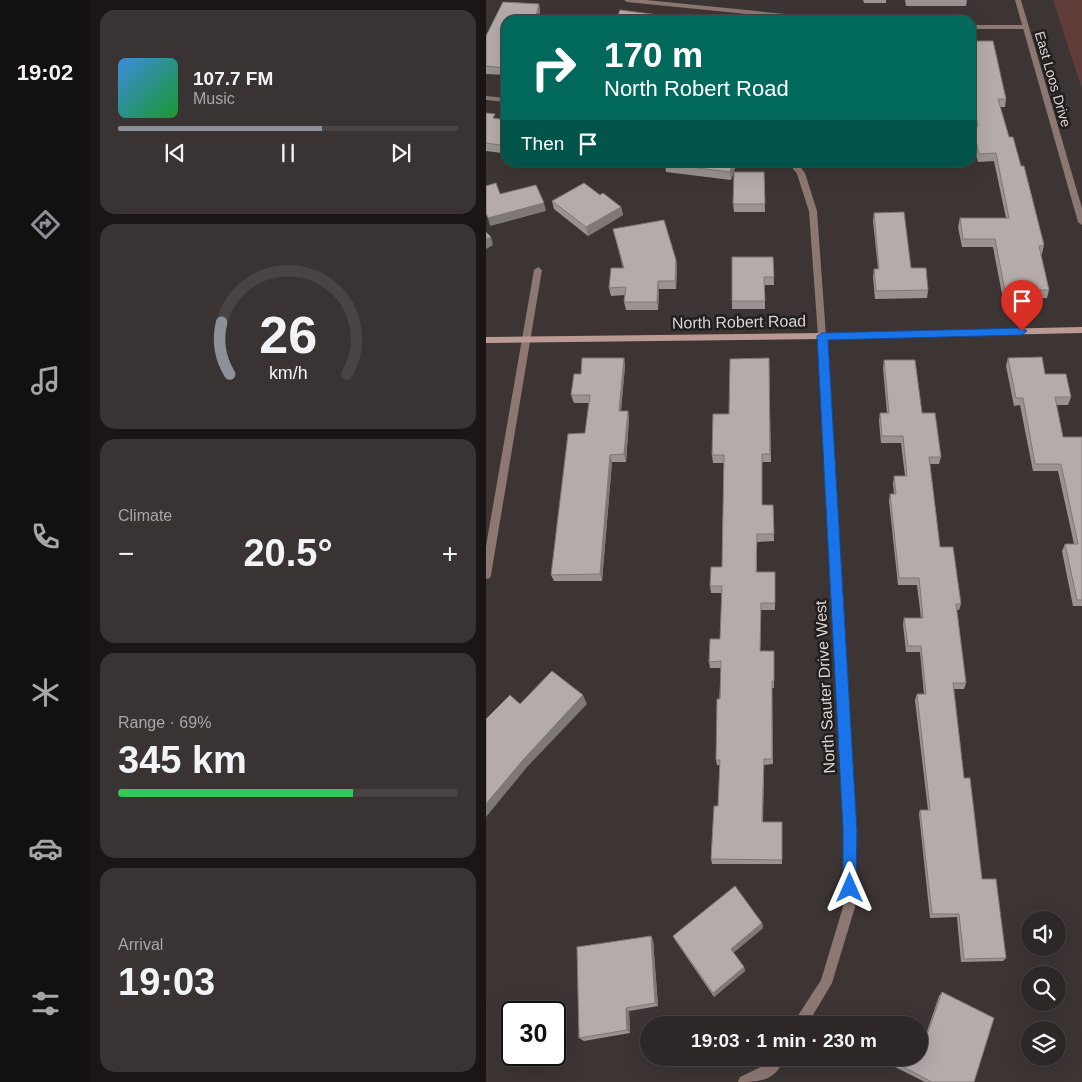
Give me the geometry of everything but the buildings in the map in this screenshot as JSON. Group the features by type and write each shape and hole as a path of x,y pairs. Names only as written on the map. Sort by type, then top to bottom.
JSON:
{"main road":[{"name":"North Robert Road","path":"486,340 822,336 1082,330"}],"street":[{"path":"627,0 776,15"},
{"name":"East Loos Drive","path":"1018,0 1082,222"},
{"path":"976,27 1025,27"},
{"path":"486,98 501,100"},
{"name":"North Sauter Drive West","path":"796,167 801,173 813,211 822,336 850,830 849,907 826,983 805,1016"},
{"path":"486,575 538,270"},
{"path":"745,1082 770,1070 773,1066"}],"shaded area":[{"path":"1053,0 1082,0 1082,89"}],"route":[{"path":"850,888 850,830 822,336 1022,331"}]}
